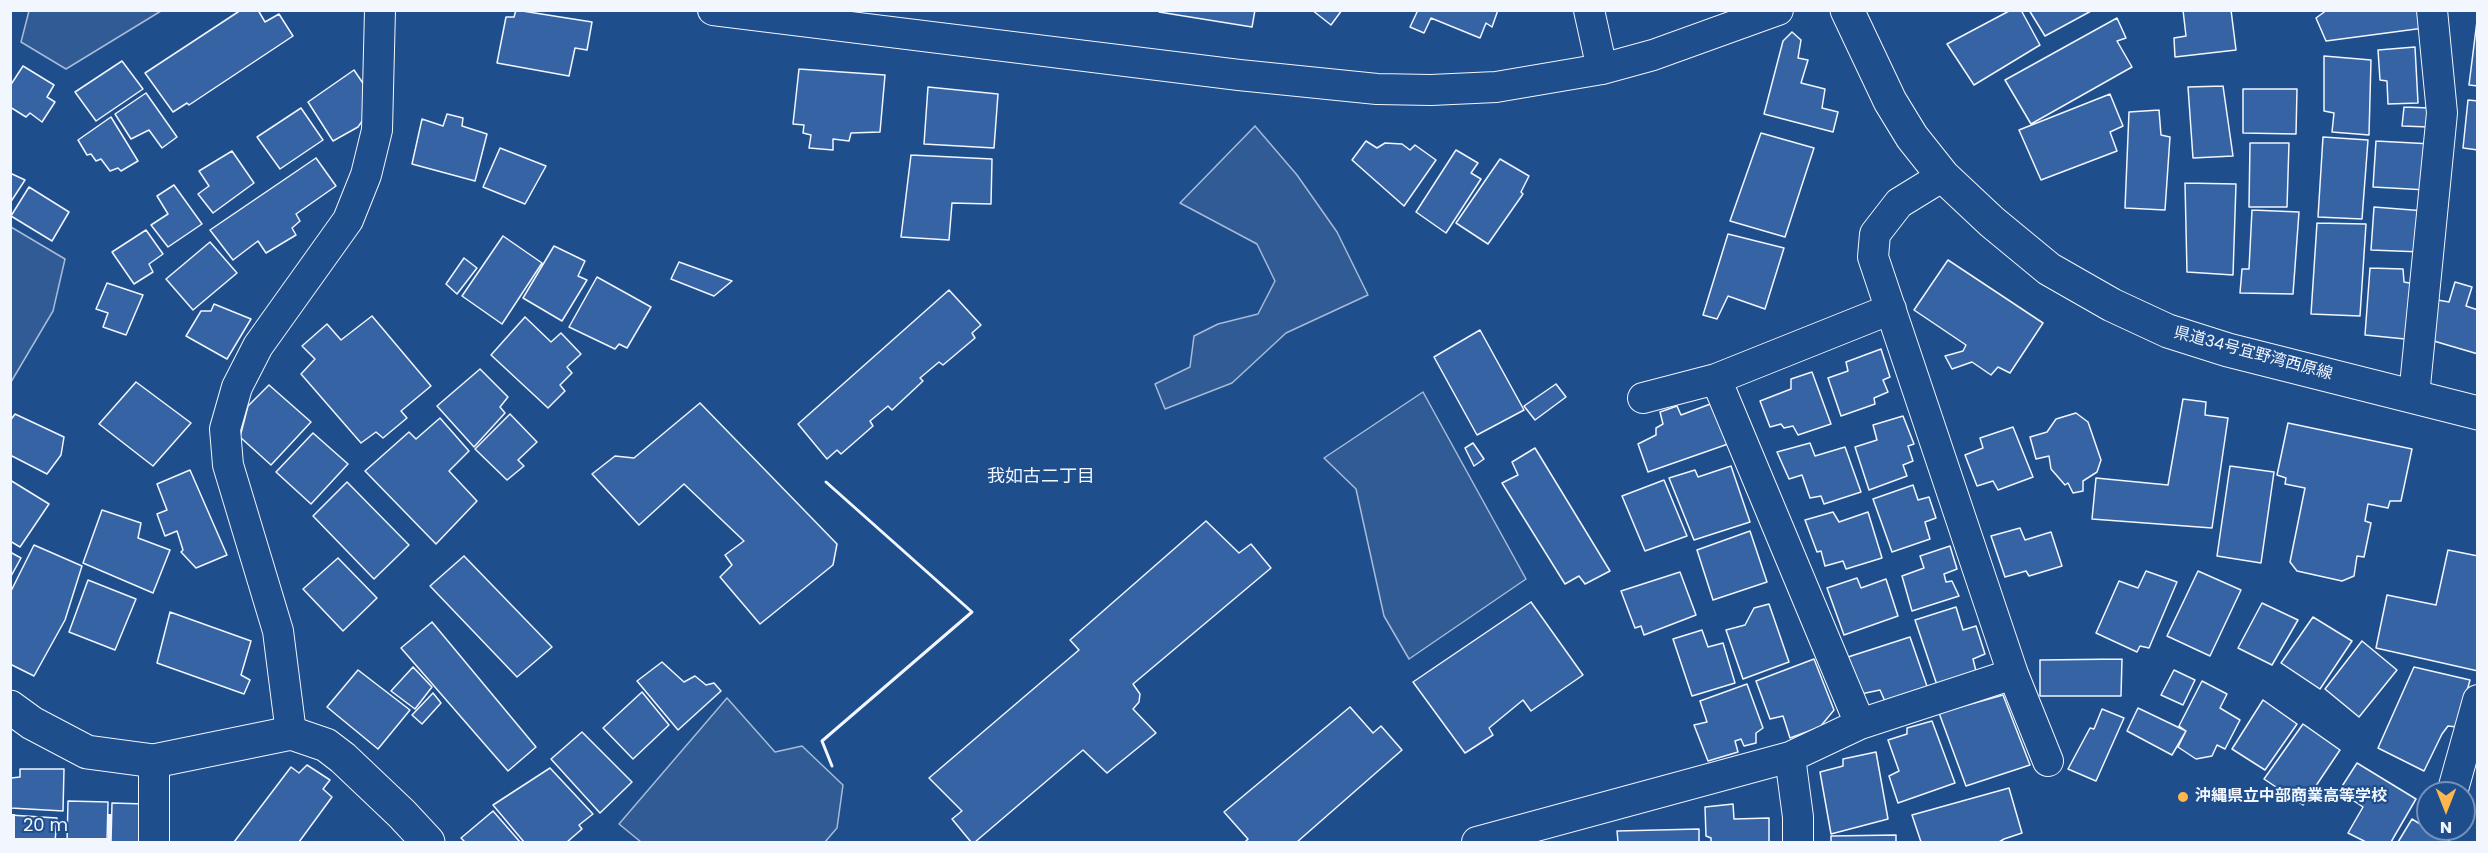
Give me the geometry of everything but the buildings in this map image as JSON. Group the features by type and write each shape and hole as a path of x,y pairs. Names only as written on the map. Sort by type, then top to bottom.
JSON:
{"main road":[{"name":"県道34号宜野湾西原線","path":"1847,10 1890,101 1912,136 1942,176 1992,222 2049,269 2112,305 2168,331 2228,350 2478,413"},
{"path":"10,707 32,723 87,752 154,761 291,733 326,745 343,758 402,814 428,843"}],"street":[{"path":"291,733 278,631 228,465 225,429 237,387 258,346 348,220 366,175 377,130 380,10"},
{"path":"713,10 1239,75 1377,89 1496,87 1602,69 1653,56 1778,10"},
{"path":"1589,10 1602,69"},
{"path":"2414,396 2442,113 2432,10"},
{"path":"1942,176 1899,203 1875,234 1873,257 2013,674 2048,761"},
{"path":"1643,398 1716,379 1891,309"},
{"path":"1716,379 1860,724"},
{"path":"1477,843 1790,757 1860,724 2013,674"},
{"path":"2455,781 2478,700"},
{"path":"1790,757 1798,817 1798,843"},
{"path":"154,761 154,843"}],"shaded area":[{"path":"29,10 161,11 66,69 21,42"},
{"path":"1255,126 1297,175 1337,232 1368,295 1286,333 1232,383 1165,409 1155,384 1190,367 1194,336 1218,324 1258,314 1275,281 1257,244 1180,203"},
{"path":"11,227 65,259 53,311 11,382"},
{"path":"1423,392 1526,579 1409,659 1384,616 1356,489 1324,458"},
{"path":"727,698 775,752 802,746 843,785 837,828 825,842 641,842 619,824"}],"wall":[{"path":"826,482 972,612 822,741 832,766"}],"place":[{"name":"沖縄県立中部商業高等学校","path":"2183,797"}],"district":[{"name":"我如古二丁目","path":"1041,477"}]}
